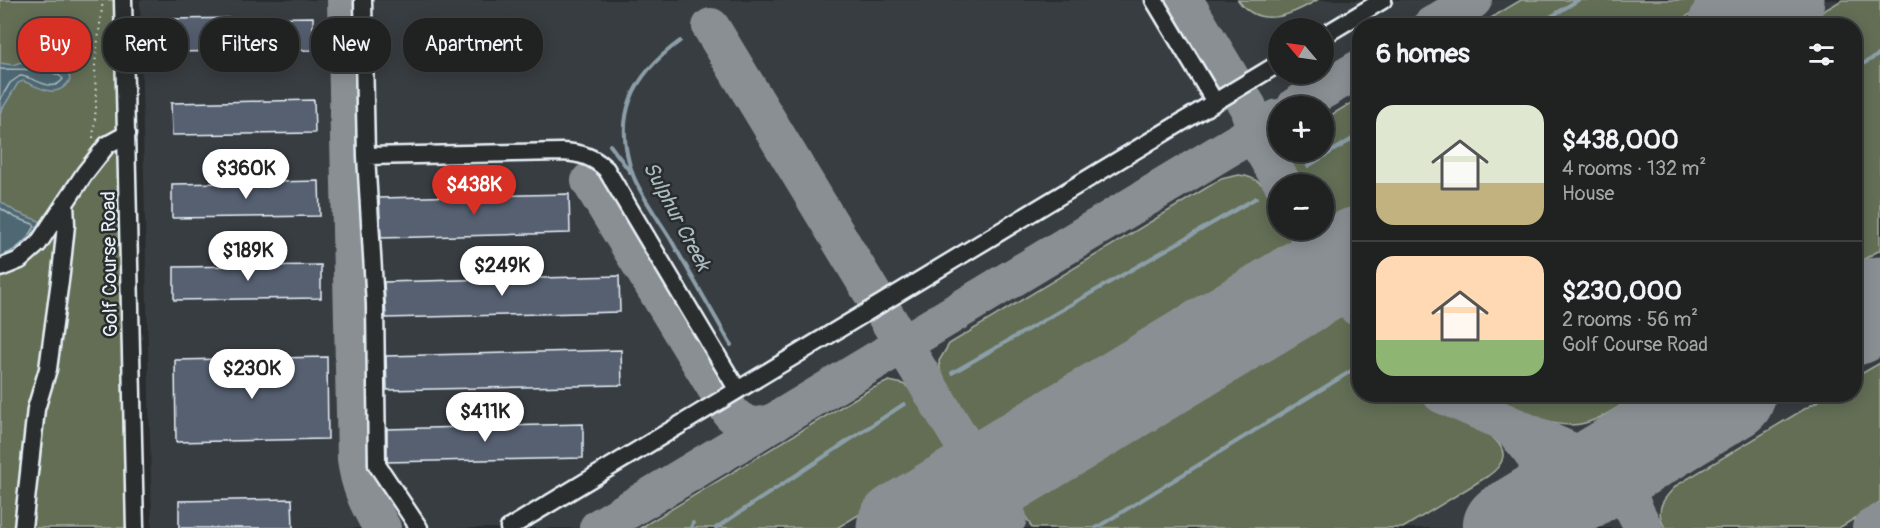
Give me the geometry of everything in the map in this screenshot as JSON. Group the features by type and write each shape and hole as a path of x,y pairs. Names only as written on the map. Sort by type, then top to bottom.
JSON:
{"street":[{"name":"Golf Course Road","path":"123,0 135,528"},
{"path":"363,0 366,156 375,304 377,465 419,528"},
{"path":"1154,0 1215,102"},
{"path":"1353,18 1383,0"},
{"path":"1334,29 1352,19"},
{"path":"509,528 1268,70"},
{"path":"0,268 20,260 38,244 80,178 107,145 127,134"},
{"path":"366,156 562,152 580,153 598,161 606,169 737,389"},
{"path":"23,528 36,409 48,369 61,273 66,225 65,204"}],"path":[{"path":"93,138 96,107 95,64 102,0"}],"shaded area":[{"path":"140,0 1880,0 1880,528 152,528 142,72 188,72 188,18 140,18"}],"green space":[{"path":"0,0 115,0 116,18 103,18 103,72 118,72 126,528 0,528"},
{"path":"1238,0 1317,0 1287,15 1266,17 1256,15 1246,9"},
{"path":"1521,0 1715,0 1684,18 1491,18"},
{"path":"1842,0 1880,0 1880,250 1862,260 1862,18 1812,18"},
{"path":"1352,102 1352,214 1334,219 1334,174 1297,174 1292,162 1334,162 1334,113"},
{"path":"1245,176 1258,181 1268,191 1268,240 1291,240 1284,260 997,435 985,437 975,432 941,376 939,361 949,344 1221,179"},
{"path":"1328,311 1338,313 1352,326 1352,402 1424,402 1492,436 1500,445 1503,454 1500,465 1488,476 1403,528 1032,528 1026,517 1023,503 1032,489"},
{"path":"1880,363 1880,503 1839,528 1665,528 1660,510 1668,495 1677,485 1816,402 1862,402 1862,373"},
{"path":"889,381 903,384 914,391 948,448 946,462 837,528 640,528 869,390"},
{"path":"1494,402 1627,402 1599,418 1572,425 1545,421"}],"water":[{"path":"0,63 13,65 18,63 18,72 65,72 69,75 70,80 59,90 53,91 23,81 18,83 0,113"},
{"path":"0,201 16,212 42,222 40,230 31,242 0,262"}],"building":[{"path":"313,17 311,18 311,50 299,50 299,18 241,18"},
{"path":"188,19 200,19 200,52 188,52"},
{"path":"314,100 315,133 172,135 171,103"},
{"path":"319,181 320,216 172,218 172,184"},
{"path":"569,194 570,233 381,238 379,198"},
{"path":"321,265 321,298 174,300 174,267"},
{"path":"619,276 620,312 386,318 384,282"},
{"path":"621,350 622,385 387,390 386,356"},
{"path":"327,357 328,439 176,442 175,360"},
{"path":"583,424 583,458 387,462 387,429"},
{"path":"292,499 293,528 179,528 179,501"}],"waterway":[{"path":"1549,18 1578,0"},
{"name":"Sulphur Creek","path":"680,41 663,54 638,83 626,116 627,154 640,190 731,345"},
{"path":"1862,64 1880,54"},
{"path":"1308,166 1352,139"},
{"path":"610,145 631,173"},
{"path":"952,373 1256,198"},
{"path":"1096,528 1352,370"},
{"path":"716,528 904,404"},
{"name":"Sulphur Creek","path":"691,528 693,523"}],"taxiway":[{"path":"346,0 356,459 365,495 382,528"},
{"path":"1184,0 1248,107 1262,149 1277,174"},
{"path":"1444,18 1473,0"},
{"path":"711,27 961,440"},
{"path":"1313,96 1352,73"},
{"path":"598,528 1268,124"},
{"path":"590,181 731,413 746,424 758,426 776,421"},
{"path":"1312,240 1314,248 1312,263 1305,277 1281,299 1237,326 1282,300 1314,288 1329,289 1344,294 1352,302"},
{"path":"1322,240 1332,245 1352,248"},
{"path":"1459,402 1586,458 1599,461 1619,457 1704,409"},
{"path":"902,528 940,503 960,482 966,470 966,456 961,440 975,452 990,457 1006,457 1038,446 1082,420 1039,447 1013,471 1006,485 1004,501 1008,518"},
{"path":"1504,528 1524,515 1534,505 1540,494 1542,483 1541,472 1531,451 1507,425"},
{"path":"1644,528 1628,492 1628,482 1635,462 1656,442"},
{"path":"1522,521 1563,498 1592,489 1606,490 1619,495 1632,507"},
{"path":"1871,528 1880,523"}],"runway":[{"path":"1748,18 1778,0"},
{"path":"903,528 1352,257"},
{"path":"1862,314 1880,303"},
{"path":"1509,528 1716,402"}]}
